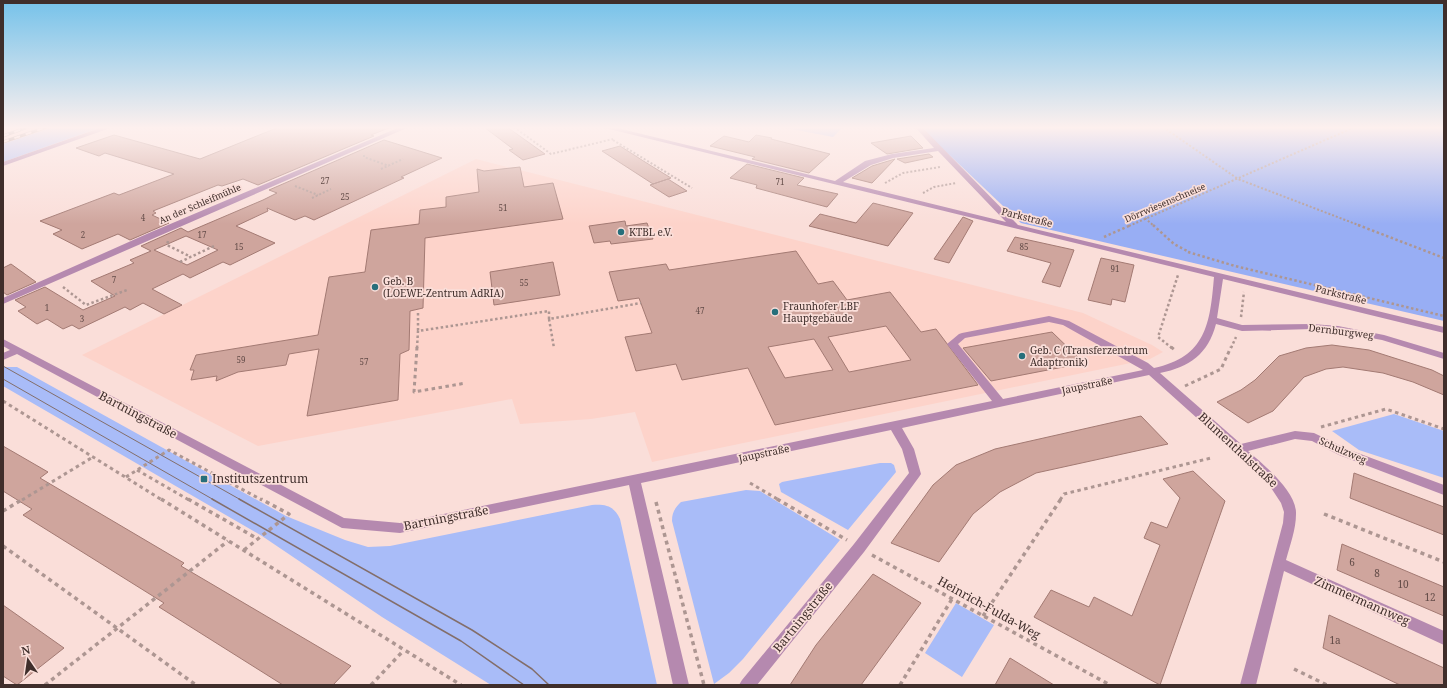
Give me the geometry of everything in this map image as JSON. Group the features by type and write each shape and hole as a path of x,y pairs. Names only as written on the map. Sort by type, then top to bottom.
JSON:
{"street":[{"path":"3,164 17,159"},
{"name":"An der Schleifmühle","path":"3,301 152,235 332,159"},
{"name":"Parkstraße","path":"737,159 1444,330"},
{"path":"837,183 868,163 881,159"},
{"path":"948,159 1014,225"},
{"name":"Jaupstraße","path":"634,480 1153,372 1175,365 1195,354 1204,342 1212,320 1219,276"},
{"name":"Blumenthalstraße","path":"1000,404 952,344 962,336 1049,319 1066,323 1153,372 1270,477 1287,502 1290,512 1290,523 1248,685"},
{"name":"Dernburgweg","path":"1212,320 1240,328 1269,329 1306,327 1355,331 1389,338 1444,356"},
{"name":"Bartningstraße","path":"3,342 16,351 342,523 400,528 634,480"},
{"path":"3,357 16,351"},
{"path":"859,548 915,474 908,449 894,426"},
{"name":"Schulzweg","path":"1239,449 1295,435 1314,437 1343,452 1444,490"},
{"path":"634,480 681,685"},
{"name":"Bartningstraße","path":"747,685 859,548"},
{"name":"Zimmermannweg","path":"1280,563 1444,638"}],"path":[{"path":"370,159 389,166"},
{"path":"381,169 403,159"},
{"path":"645,159 692,188"},
{"path":"1209,159 1238,179 1444,258"},
{"name":"Dörrwiesenschneise","path":"1089,244 1145,218 1283,159"},
{"path":"876,192 887,181 901,175 920,169 954,165"},
{"path":"282,181 318,195"},
{"path":"914,201 924,192 934,187 970,181"},
{"path":"312,198 331,189"},
{"path":"1145,218 1174,244 1188,252 1235,266 1444,316"},
{"path":"168,240 167,245 191,257"},
{"path":"180,262 214,246"},
{"path":"1178,352 1158,337 1181,266"},
{"path":"54,279 86,305 127,290"},
{"path":"549,319 641,303"},
{"path":"418,330 549,311 554,348"},
{"path":"418,313 414,392 466,383"},
{"path":"3,401 461,685"},
{"path":"1314,437 1313,429 1386,409 1444,429"},
{"path":"126,477 169,450 289,514 244,550"},
{"path":"3,511 93,457"},
{"path":"983,616 1064,494 1211,458"},
{"path":"137,470 258,539"},
{"path":"649,477 704,685"},
{"name":"Heinrich-Fulda-Weg","path":"750,483 859,548 1110,685"},
{"path":"1324,514 1444,562"},
{"path":"45,685 228,541"},
{"path":"3,546 196,685"},
{"path":"900,685 952,599"},
{"path":"371,685 404,650"},
{"path":"1294,669 1327,685"}],"shaded area":[{"path":"3,159 11,159 3,162"},
{"name":"Institutszentrum","path":"476,159 1083,313 1152,345 1163,352 1150,359 652,462 635,412 591,419 520,424 512,399 258,446 82,355"},
{"path":"954,159 1444,159 1444,321 1021,223"},
{"path":"3,367 17,367 286,516 345,540 368,547 390,546 592,505 609,507 615,511 620,519 657,685 491,685 382,617 262,536 3,386"},
{"path":"1394,414 1444,431 1444,478 1359,450 1332,431"},
{"path":"880,463 891,463 894,465 896,472 848,530 781,492 779,484 782,482"},
{"path":"746,490 760,491 840,540 743,659 729,673 714,684 672,521 673,513 681,502"},
{"path":"956,603 994,625 962,677 925,653"}],"building":[{"path":"125,159 319,159 258,185 243,179 222,186 218,185 153,211 156,213 152,215 169,223 130,240 118,234 82,249 53,234 62,230 40,221 114,193 119,195 174,174"},
{"path":"340,159 440,159 401,177 404,178 314,220 305,216 295,220 267,208 268,211 236,226 275,243 230,265 223,262 190,278 183,274 152,289 182,305 164,314 143,303 130,310 125,307 79,329 72,325 63,329 47,319 37,324 18,311 26,307 15,300 45,287 83,310 115,296 91,281 134,263 130,260 151,251 141,246 181,228 188,232 277,193 269,190","holes":["186,236 218,250 187,265 154,250"]},
{"path":"615,159 641,159 671,178 653,184"},
{"path":"752,159 824,159 809,173"},
{"path":"895,159 872,183 852,178 872,166"},
{"path":"897,159 923,159 905,163"},
{"path":"747,164 804,178 797,185 838,194 827,207 756,188 757,185 730,178"},
{"path":"520,167 524,187 553,183 563,219 425,238 423,308 410,311 409,350 400,354 398,400 307,416 319,349 289,354 286,365 238,372 216,381 217,376 191,380 194,370 190,370 196,355 318,335 329,277 365,272 371,230 419,224 420,210 446,207 446,197 479,192 477,169 484,171"},
{"path":"668,179 687,191 669,197 650,185"},
{"path":"873,203 913,213 888,246 809,226 820,214 856,223"},
{"path":"963,217 973,221 949,263 934,259"},
{"name":"KTBL e.V.","path":"625,221 626,226 647,223 653,239 611,244 610,241 594,243 589,226"},
{"path":"1015,237 1074,250 1060,287 1042,282 1051,263 1007,251"},
{"name":"Fraunhofer LBF Hauptgebäude","path":"796,251 818,284 833,281 847,300 890,292 921,332 936,329 978,385 775,425 748,368 682,380 676,364 636,371 625,337 652,333 639,298 618,301 609,272 666,264 669,270","holes":["886,326 911,360 849,372 828,337","814,339 833,370 785,378 768,347"]},
{"path":"1101,258 1134,265 1125,302 1112,299 1111,305 1088,300"},
{"path":"553,262 560,295 494,305 490,272"},
{"path":"11,264 36,282 7,295 3,292 3,268"},
{"name":"Geb. C (Transferzentrum Adaptronik)","path":"1052,332 1084,363 991,381 963,348"},
{"path":"1332,345 1369,350 1432,370 1444,376 1444,395 1413,382 1383,373 1343,367 1326,369 1304,377 1273,411 1248,423 1217,402 1241,390 1255,380 1279,356 1306,348"},
{"path":"1141,416 1168,444 1036,473 1000,492 973,514 939,562 891,543 933,485 956,465 995,449"},
{"path":"3,446 48,472 40,478 184,563 181,566 351,666 333,685 283,685 159,607 164,603 23,515 32,509 3,491"},
{"path":"1193,471 1225,501 1160,685 1034,617 1051,590 1089,607 1094,597 1132,616 1160,545 1144,538 1151,522 1167,528 1180,498 1163,479"},
{"path":"1354,473 1444,507 1444,535 1350,498"},
{"path":"1342,544 1444,587 1444,616 1337,570"},
{"path":"873,574 921,603 861,685 790,685 816,645"},
{"path":"3,605 64,648 17,685 3,676"},
{"path":"1329,615 1444,668 1444,685 1400,685 1323,648"},
{"path":"1010,658 1054,685 995,685"}],"tram line":[{"path":"3,366 241,500"},
{"path":"3,379 214,500"},
{"path":"212,499 461,641 524,685"},
{"path":"239,499 472,630 532,669 549,685"}],"place":[{"name":"KTBL e.V.","path":"621,232"},
{"name":"Geb. B (LOEWE-Zentrum AdRIA)","path":"375,287"},
{"name":"Fraunhofer LBF Hauptgebäude","path":"775,312"},
{"name":"Geb. C (Transferzentrum Adaptronik)","path":"1022,356"},
{"name":"Institutszentrum","path":"204,479"}]}
